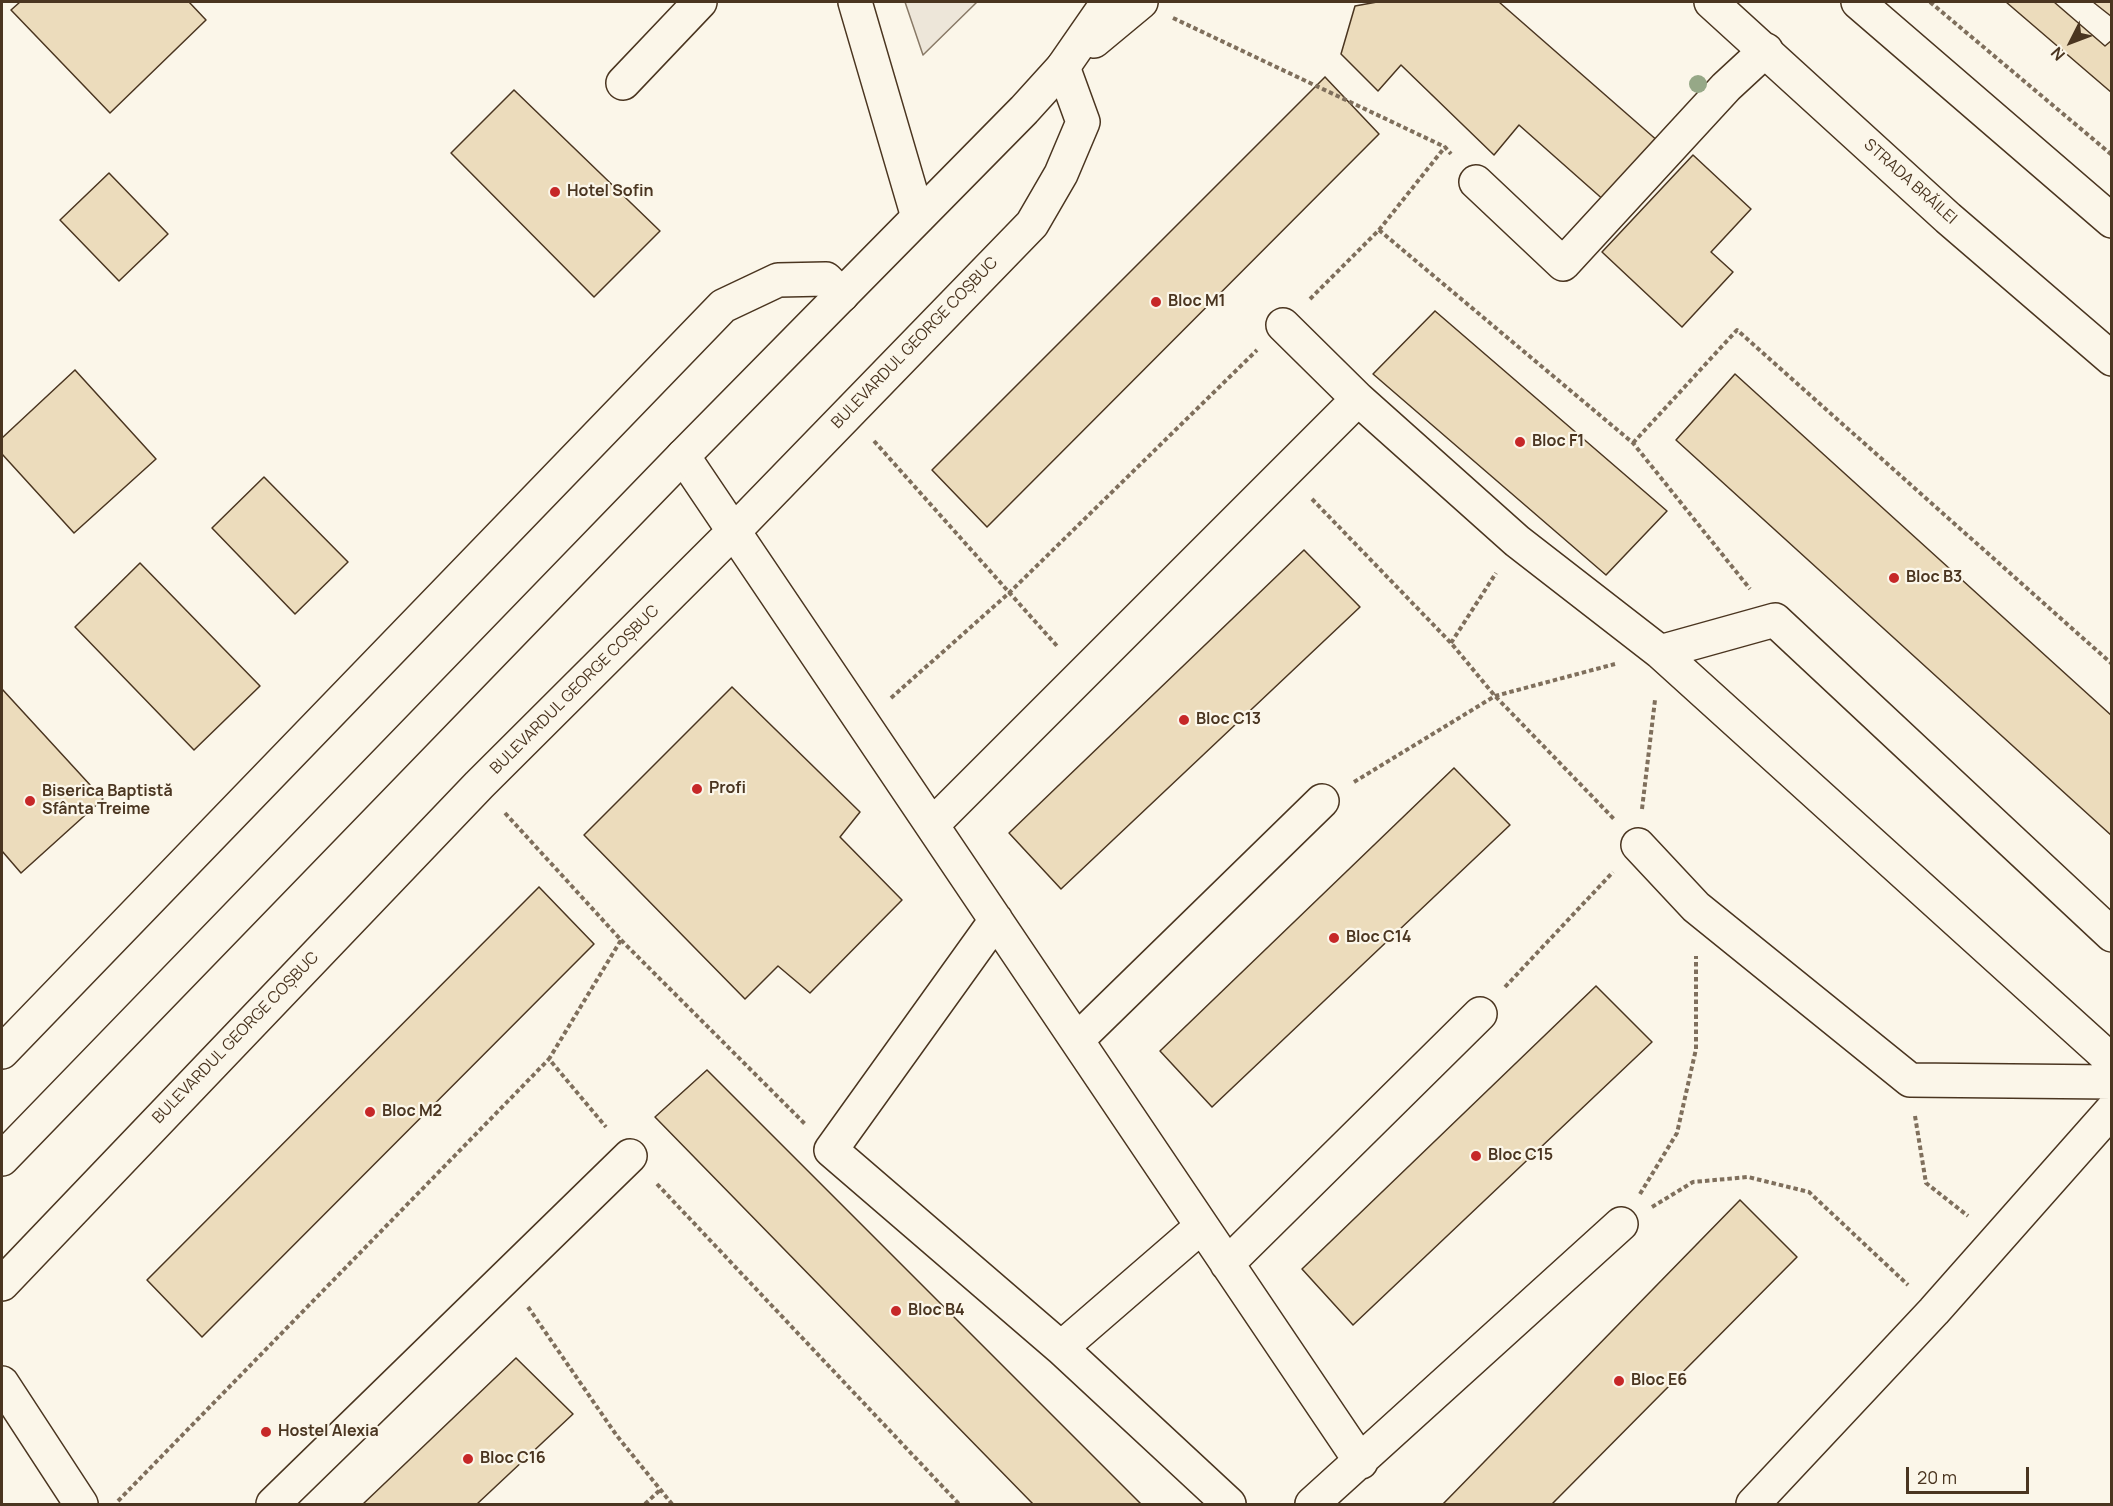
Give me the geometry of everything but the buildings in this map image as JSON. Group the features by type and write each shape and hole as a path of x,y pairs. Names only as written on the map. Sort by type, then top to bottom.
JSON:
{"main road":[{"path":"623,83 700,2"},
{"path":"855,2 918,217"},
{"path":"2,1158 683,456 1063,67 1130,2"},
{"name":"STRADA BRĂILEI","path":"1711,2 1948,218 2112,359"},
{"path":"1858,2 2112,221"},
{"path":"1476,182 1563,264 1726,87 1766,50"},
{"name":"BULEVARDUL GEORGE COȘBUC","path":"2,1284 479,785 734,531 1032,224 1061,174 1083,122 1063,67"},
{"path":"2,1052 723,306 778,280 826,279 842,295"},
{"path":"1283,325 1358,399 1517,541 1660,652 2112,1061"},
{"path":"932,825 1082,673 1287,473 1358,399"},
{"path":"683,456 1361,1462"},
{"path":"1660,652 1774,620 2112,935"},
{"path":"1077,1040 1322,801"},
{"path":"1638,845 1696,907 1910,1080 2112,1082"},
{"path":"996,920 831,1150 1061,1348 1228,1504"},
{"path":"1227,1264 1480,1014"},
{"path":"1753,1504 1934,1311 2112,1110"},
{"path":"273,1504 630,1156"},
{"path":"1312,1504 1621,1224"},
{"path":"1061,1348 1202,1226"},
{"path":"2,1383 81,1504"}],"path":[{"path":"1130,2 1445,147 1476,182"},
{"path":"1930,2 2112,155"},
{"path":"863,723 1008,594 1379,230 1445,147"},
{"path":"1379,230 1633,443 1774,620"},
{"path":"1633,443 1737,330 2112,664"},
{"path":"848,411 1008,594 1082,673"},
{"path":"1287,473 1451,643 1495,696 1638,845"},
{"path":"1451,643 1517,541"},
{"path":"1322,801 1495,696 1660,652"},
{"path":"479,785 621,940 831,1150"},
{"path":"1621,1224 1677,1133 1696,1049 1696,907"},
{"path":"115,1504 549,1059 621,940"},
{"path":"549,1059 630,1156 959,1504"},
{"path":"1910,1080 1926,1183 1996,1239"},
{"path":"1621,1224 1694,1182 1748,1177 1809,1192 1934,1311"},
{"path":"506,1275 617,1436 672,1504"},
{"path":"645,1504 660,1490"}],"shaded area":[{"path":"905,2 977,2 923,55"}],"place":[{"name":"Hotel Sofin","path":"555,192"},
{"name":"Bloc M1","path":"1156,302"},
{"name":"Bloc F1","path":"1520,442"},
{"name":"Bloc B3","path":"1894,578"},
{"name":"Bloc C13","path":"1184,720"},
{"name":"Profi","path":"697,789"},
{"name":"Biserica Baptistă Sfânta Treime","path":"30,801"},
{"name":"Bloc C14","path":"1334,938"},
{"name":"Bloc M2","path":"370,1112"},
{"name":"Bloc C15","path":"1476,1156"},
{"name":"Bloc B4","path":"896,1311"},
{"name":"Bloc E6","path":"1619,1381"},
{"name":"Hostel Alexia","path":"266,1432"},
{"name":"Bloc C16","path":"468,1459"}]}
